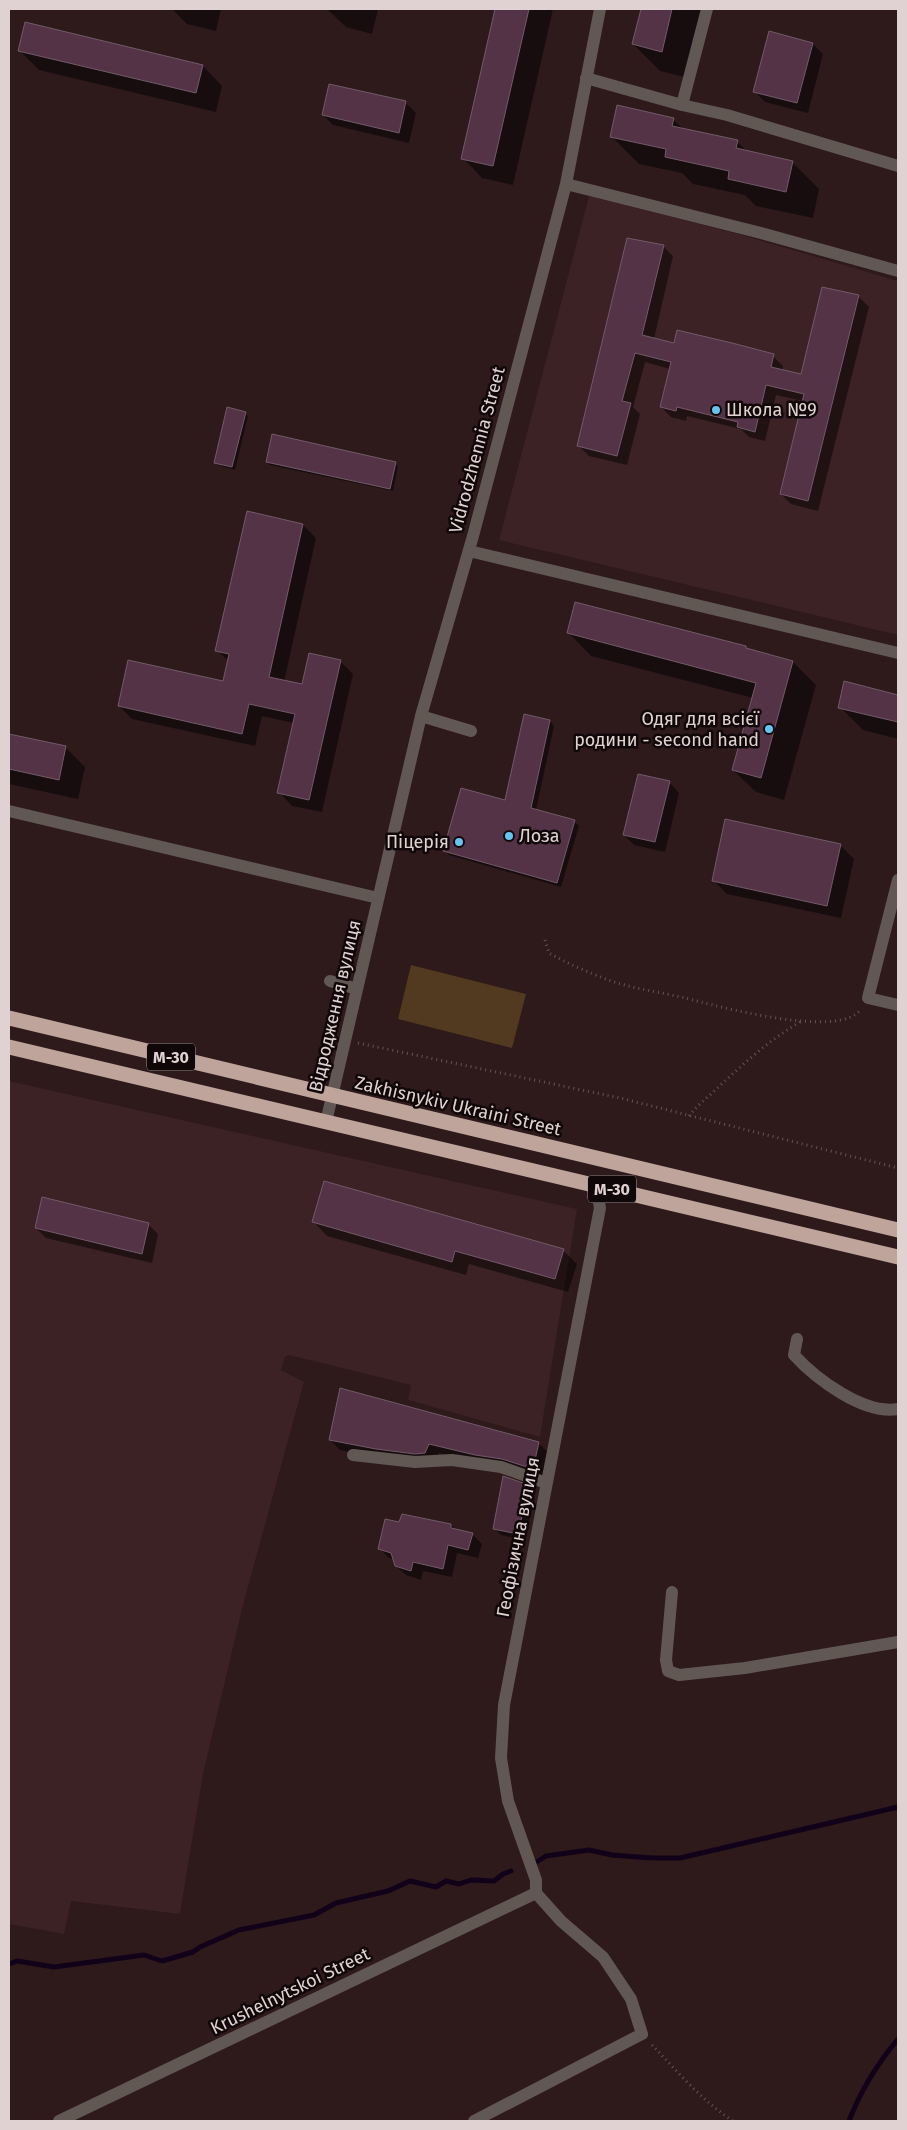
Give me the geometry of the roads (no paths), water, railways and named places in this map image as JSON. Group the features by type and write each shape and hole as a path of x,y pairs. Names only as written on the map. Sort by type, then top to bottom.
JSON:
{"highway":[{"name":"Zakhisnykiv Ukraini Street","path":"9,1018 898,1230"},
{"name":"М-30","path":"9,1047 898,1257"}],"street":[{"name":"Vidrodzhennia Street","path":"378,898 421,716 469,551 566,184 600,9"},
{"path":"682,105 707,9"},
{"path":"586,78 682,105 727,115 898,166"},
{"path":"566,184 761,233 898,271"},
{"path":"469,551 898,653"},
{"path":"421,716 471,731"},
{"path":"9,811 378,898"},
{"path":"898,880 868,998 898,1005"},
{"name":"Відродження вулиця","path":"326,1122 378,898"},
{"path":"330,981 358,989"},
{"name":"Геофізична вулиця","path":"536,1893 536,1880 508,1801 502,1758 504,1705 600,1208 596,1185"},
{"path":"797,1339 794,1355 808,1371 867,1406 890,1410 898,1409"},
{"path":"354,1455 415,1462 452,1460 468,1462 501,1467 546,1483"},
{"path":"672,1592 666,1660 668,1671 679,1675 745,1668 898,1642"},
{"path":"474,2121 642,2034 632,1999 603,1957 561,1921 536,1893"},
{"name":"Krushelnytskoi Street","path":"59,2121 536,1893"}],"waterway":[{"path":"532,1865 546,1856 589,1850 612,1855 680,1858 898,1807"},
{"path":"9,1964 17,1961 54,1967 144,1955 162,1961 193,1952 239,1930 314,1915 336,1903 388,1891 410,1881 436,1887 446,1881 459,1884 471,1880 494,1881 511,1871"},
{"path":"849,2121 858,2099 870,2078 898,2039"}],"place":[{"name":"Школа №9","path":"716,410"},
{"name":"Одяг для всієї родини - second hand","path":"769,729"},
{"name":"Лоза","path":"509,836"},
{"name":"Піцерія","path":"459,842"}]}
